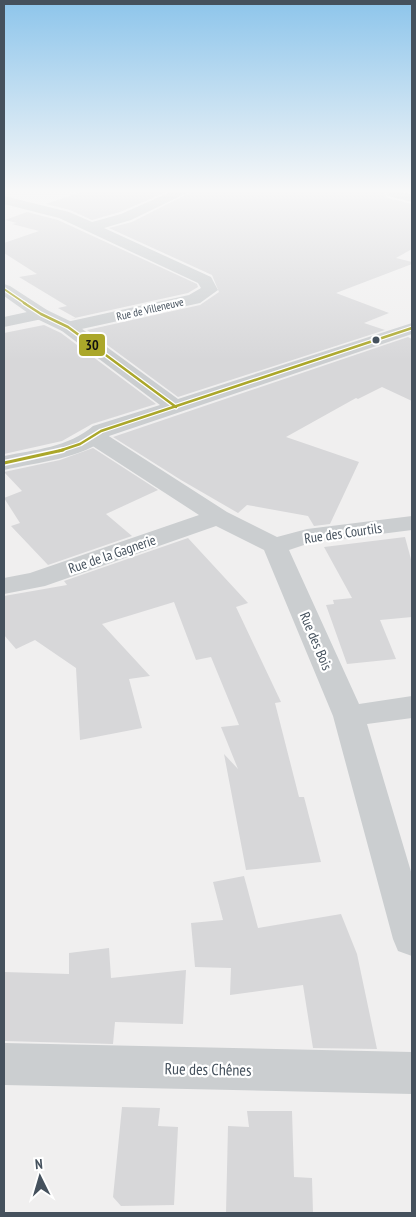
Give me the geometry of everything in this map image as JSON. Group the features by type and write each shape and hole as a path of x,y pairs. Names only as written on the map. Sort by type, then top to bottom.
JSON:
{"street":[{"name":"Rue de Villeneuve","path":"68,327 194,299 210,290 204,280 132,247"},
{"path":"4,289 41,314 68,327 176,407"},
{"path":"4,322 41,314"},
{"path":"4,463 96,438 101,431 412,328"},
{"path":"96,438 218,517 275,546"},
{"name":"Rue de la Gagnerie","path":"4,586 36,580 218,517"},
{"name":"Rue des Courtils","path":"275,546 307,536 412,523"},
{"name":"Rue des Bois","path":"275,546 349,716 412,939"},
{"path":"349,716 412,707"},
{"name":"Rue des Chênes","path":"4,1064 412,1073"}],"building":[{"path":"4,247 116,247 197,284 198,287 188,293 76,318 58,308 67,306 19,277 37,274 4,253"},
{"path":"150,247 412,247 412,249 396,258 412,262 412,264 336,293 389,313 364,323 385,330 178,397 87,330 200,305 219,292 212,275"},
{"path":"44,325 61,333 156,404 92,424 62,441 4,454 4,333"},
{"path":"408,337 412,339 412,401 382,387 358,399 356,398 286,437 359,462 330,524 314,526 308,516 247,505 238,513 113,437"},
{"path":"93,448 158,490 106,514 132,536 48,565 11,526 20,523 4,498 22,491 4,472 60,460"},
{"path":"405,537 412,563 412,617 380,620 396,659 347,664 326,605 334,604 333,600 352,598 324,547"},
{"path":"188,538 248,603 236,607 281,702 275,703 299,797 304,797 321,862 246,870 224,754 238,769 221,727 239,725 211,657 196,660 174,602 102,624 150,676 129,679 142,728 80,740 76,668 35,640 16,649 4,635 4,596 67,585 64,581"},
{"path":"244,876 258,928 341,914 357,954 377,1049 313,1048 303,985 230,995 231,968 195,967 191,923 223,920 213,882"},
{"path":"109,948 111,978 186,970 183,1024 115,1022 113,1044 4,1041 4,972 69,974 69,953"},
{"path":"122,1107 160,1108 158,1126 178,1127 174,1205 121,1206 113,1197"},
{"path":"247,1111 292,1111 294,1177 312,1178 313,1213 226,1213 228,1126 249,1127"}],"transit line":[{"name":"30","path":"4,289 41,314 68,327 176,407"},
{"name":"30","path":"4,463 68,449 101,431 412,328"}]}
